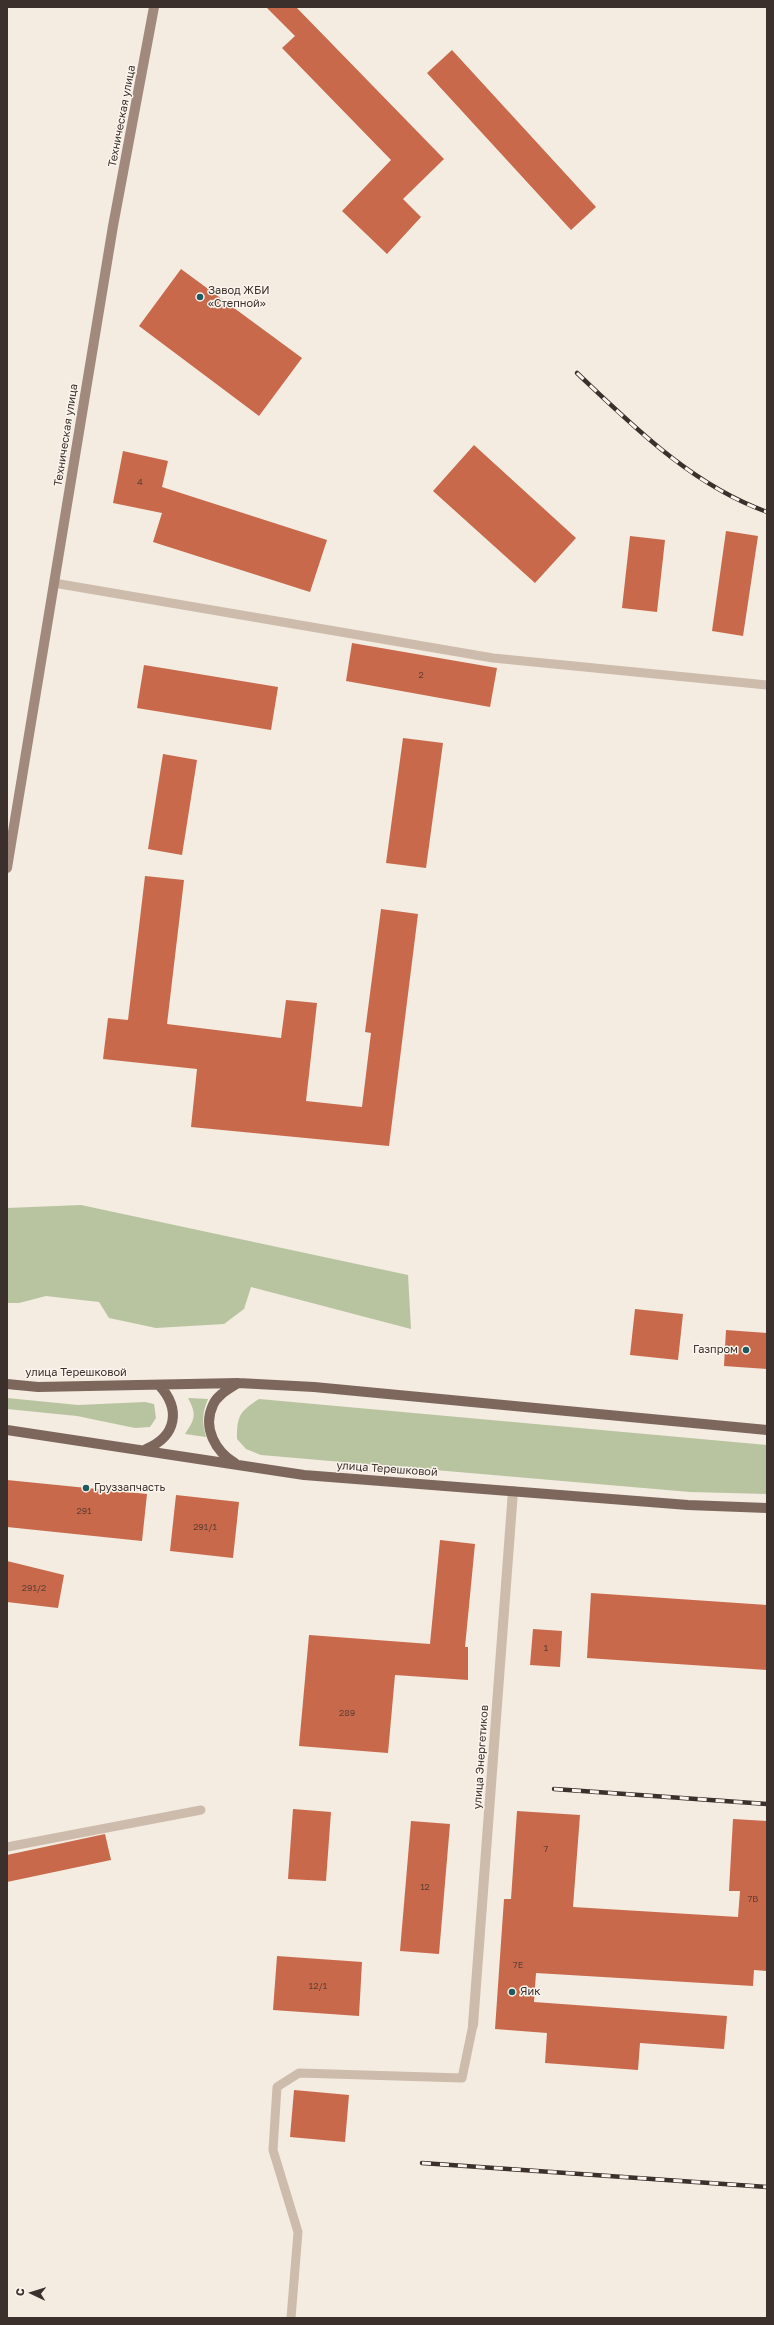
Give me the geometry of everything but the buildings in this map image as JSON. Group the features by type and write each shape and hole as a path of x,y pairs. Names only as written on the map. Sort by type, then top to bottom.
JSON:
{"main road":[{"name":"улица Терешковой","path":"7,1384 38,1387 238,1383 314,1387 767,1430"},
{"path":"238,1383 222,1393 213,1405 210,1419 211,1433 216,1446 225,1457 239,1466"},
{"path":"146,1449 159,1444 167,1436 171,1423 172,1409 168,1396 158,1385"},
{"name":"улица Терешковой","path":"7,1430 146,1449 239,1466 304,1475 688,1505 767,1508"}],"street":[{"name":"Техническая улица","path":"7,868 113,226 154,7"},
{"name":"улица Энергетиков","path":"473,2025 513,1491"}],"lane":[{"path":"54,583 493,658 767,684"},
{"path":"7,1846 201,1810"},
{"path":"291,2318 298,2232 273,2150 277,2087 299,2073 462,2078 473,2025"}],"green space":[{"path":"81,1205 408,1275 411,1329 251,1287 244,1309 224,1324 156,1328 109,1318 99,1302 46,1296 19,1303 7,1303 7,1208"},
{"path":"7,1398 78,1405 145,1402 154,1404 156,1418 150,1427 135,1428 77,1416 7,1409"},
{"path":"188,1398 208,1399 203,1418 206,1437 185,1434 194,1417 193,1409"},
{"path":"259,1399 767,1445 767,1494 690,1492 261,1455 246,1449 237,1439 240,1415"}],"railway":[{"path":"577,373 620,414 665,453 714,486 767,512"},
{"path":"554,1789 767,1804"},
{"path":"422,2163 767,2187"}],"place":[{"name":"Завод ЖБИ «Степной»","path":"200,297"},
{"name":"Газпром","path":"746,1350"},
{"name":"Груззапчасть","path":"86,1488"},
{"name":"Яик","path":"512,1992"}]}
